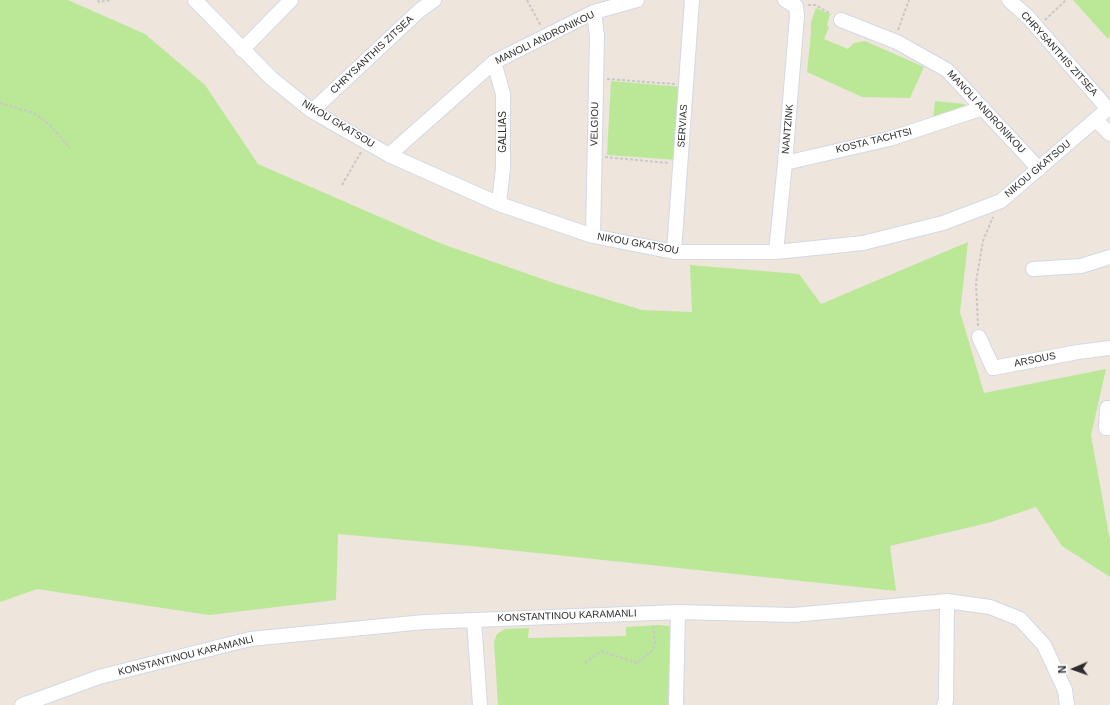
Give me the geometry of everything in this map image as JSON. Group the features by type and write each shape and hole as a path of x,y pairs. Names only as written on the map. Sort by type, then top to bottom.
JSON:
{"street":[{"name":"NIKOU GKATSOU","path":"195,0 242,50 271,78 312,111 389,155 499,204 593,236 674,252 776,252 863,243 943,223 1001,201 1109,108"},
{"path":"242,50 291,0"},
{"name":"CHRYSANTHIS ZITSEA","path":"312,111 420,10 434,0"},
{"name":"MANOLI ANDRONIKOU","path":"389,155 494,62 594,12 637,0"},
{"name":"SERVIAS","path":"674,252 692,0"},
{"name":"CHRYSANTHIS ZITSEA","path":"1009,0 1037,27 1109,108"},
{"name":"NANTZINK","path":"776,252 786,162 797,16 790,3"},
{"name":"VELGIOU","path":"593,236 596,78 596,36 594,12"},
{"name":"MANOLI ANDRONIKOU","path":"841,20 894,41 947,70 1039,169"},
{"name":"GALLIAS","path":"494,62 503,94 503,168 499,204"},
{"name":"KOSTA TACHTSI","path":"786,162 889,139 983,108"},
{"path":"1096,120 1110,134"},
{"path":"1034,269 1081,266 1110,257"},
{"name":"ARSOUS","path":"979,337 993,368 1078,352 1110,348"},
{"path":"1110,408 1107,408 1106,428 1110,428"},
{"path":"944,705 946,701 948,601"},
{"name":"KONSTANTINOU KARAMANLI","path":"22,705 99,677 250,639 424,622 678,612 793,614 948,601 990,606 1020,619 1044,645 1064,690 1067,705"},
{"path":"676,705 678,612"},
{"path":"474,620 480,705"}],"path":[{"path":"98,0 99,2 112,0"},
{"path":"527,0 547,36"},
{"path":"894,41 909,0"},
{"path":"1037,27 1066,0"},
{"path":"790,3 815,5 841,20"},
{"path":"596,78 686,85"},
{"path":"0,103 34,113 51,126 70,148"},
{"path":"342,185 366,142"},
{"path":"594,157 680,164"},
{"path":"979,337 976,282 983,241 1001,201"},
{"path":"585,663 602,652 637,663 653,650 655,641 652,613"}],"green space":[{"path":"0,0 68,0 145,34 205,85 258,164 442,244 554,283 642,310 692,312 690,265 799,274 821,304 968,242 960,312 984,393 1106,369 1091,435 1110,541 1110,577 1062,546 1036,507 988,523 890,546 896,591 471,546 338,534 336,600 209,615 37,589 0,602"},
{"path":"1073,0 1110,0 1110,37 1108,39"},
{"path":"816,8 830,14 827,25 829,27 824,39 848,49 854,43 865,41 924,67 910,98 862,97 807,72 811,22"},
{"path":"611,81 683,87 677,160 607,155"},
{"path":"935,101 965,104 961,111 933,120"},
{"path":"658,625 669,626 675,633 673,705 498,705 494,642 497,634 505,629 529,628 528,638 626,636 626,627"}]}
